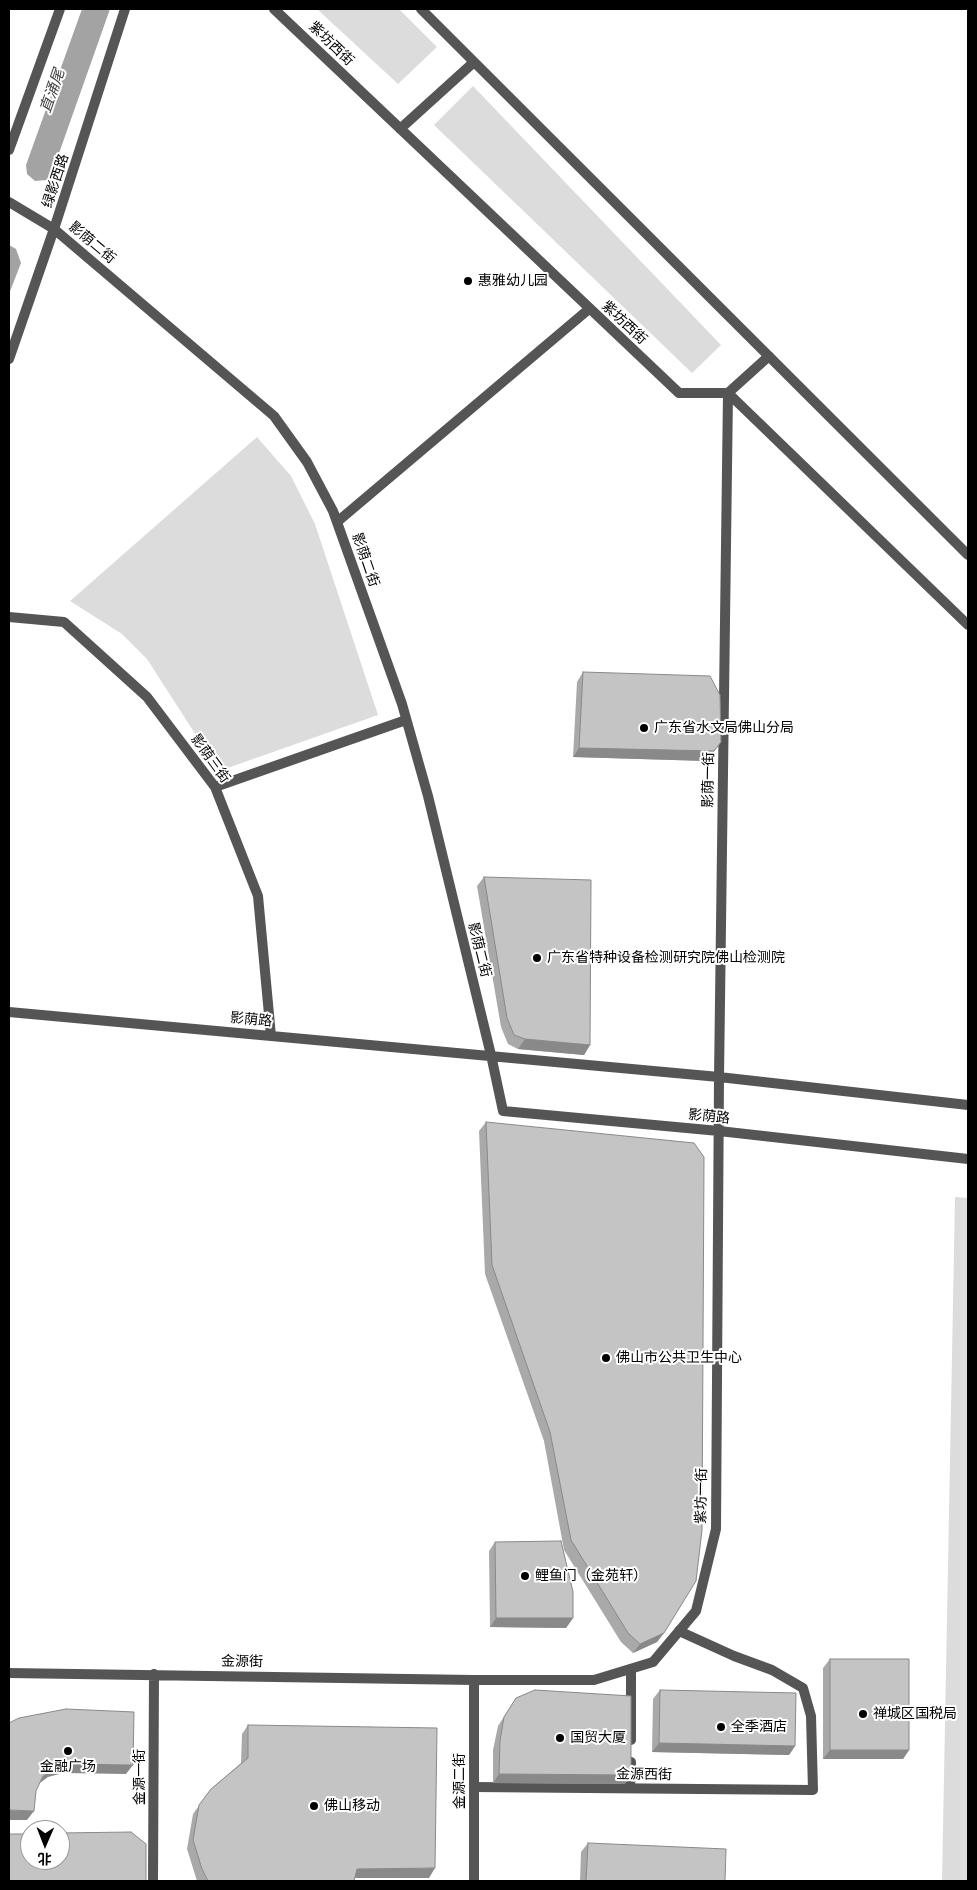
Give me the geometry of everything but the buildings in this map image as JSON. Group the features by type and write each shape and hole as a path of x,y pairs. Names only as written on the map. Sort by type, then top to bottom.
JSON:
{"street":[{"path":"9,150 60,9"},
{"name":"绿影西路","path":"9,360 54,229 125,9"},
{"name":"紫坊西街","path":"274,9 678,393 728,393"},
{"path":"421,9 968,555"},
{"path":"400,129 474,62"},
{"name":"影荫二街","path":"9,202 54,229 274,416 307,462 333,511 406,720 428,796 491,1055"},
{"path":"337,522 589,309"},
{"path":"769,356 728,393 968,625"},
{"name":"影荫一街","path":"719,1131 728,393"},
{"name":"影荫三街","path":"9,617 64,622 147,698 216,787 258,896 271,1036"},
{"path":"216,787 406,720"},
{"name":"影荫路","path":"9,1012 491,1055 968,1105"},
{"name":"影荫路","path":"491,1055 503,1111 719,1131 968,1159"},
{"name":"紫坊一街","path":"474,1680 594,1680 653,1662 696,1610 716,1529 719,1131"},
{"name":"金源西街","path":"474,1787 813,1790 811,1716 803,1688 772,1670 734,1656 679,1631"},
{"path":"630,1788 631,1668"},
{"name":"金源街","path":"9,1673 474,1680"},
{"name":"金源一街","path":"153,1881 154,1674"},
{"name":"金源二街","path":"474,1680 474,1881"}],"shaded area":[{"path":"317,9 399,9 437,47 398,84"},
{"path":"473,86 721,345 692,373 434,125"},
{"path":"257,437 291,476 315,524 378,715 219,771 147,659 122,634 70,601"},
{"path":"955,1197 968,1198 968,1881 942,1881"}],"water":[{"name":"直涌尾","path":"82,9 110,9 52,173 47,180 35,181 27,174 26,165"},
{"path":"9,245 16,249 21,263 9,294"}],"place":[{"name":"惠雅幼儿园","path":"468,281"},
{"name":"广东省水文局佛山分局","path":"644,728"},
{"name":"广东省特种设备检测研究院佛山检测院","path":"537,958"},
{"name":"佛山市公共卫生中心","path":"606,1358"},
{"name":"鲤鱼门（金苑轩）","path":"525,1576"},
{"name":"禅城区国税局","path":"863,1714"},
{"name":"全季酒店","path":"721,1727"},
{"name":"国贸大厦","path":"560,1738"},
{"name":"金融广场","path":"68,1751"},
{"name":"佛山移动","path":"314,1806"}]}
